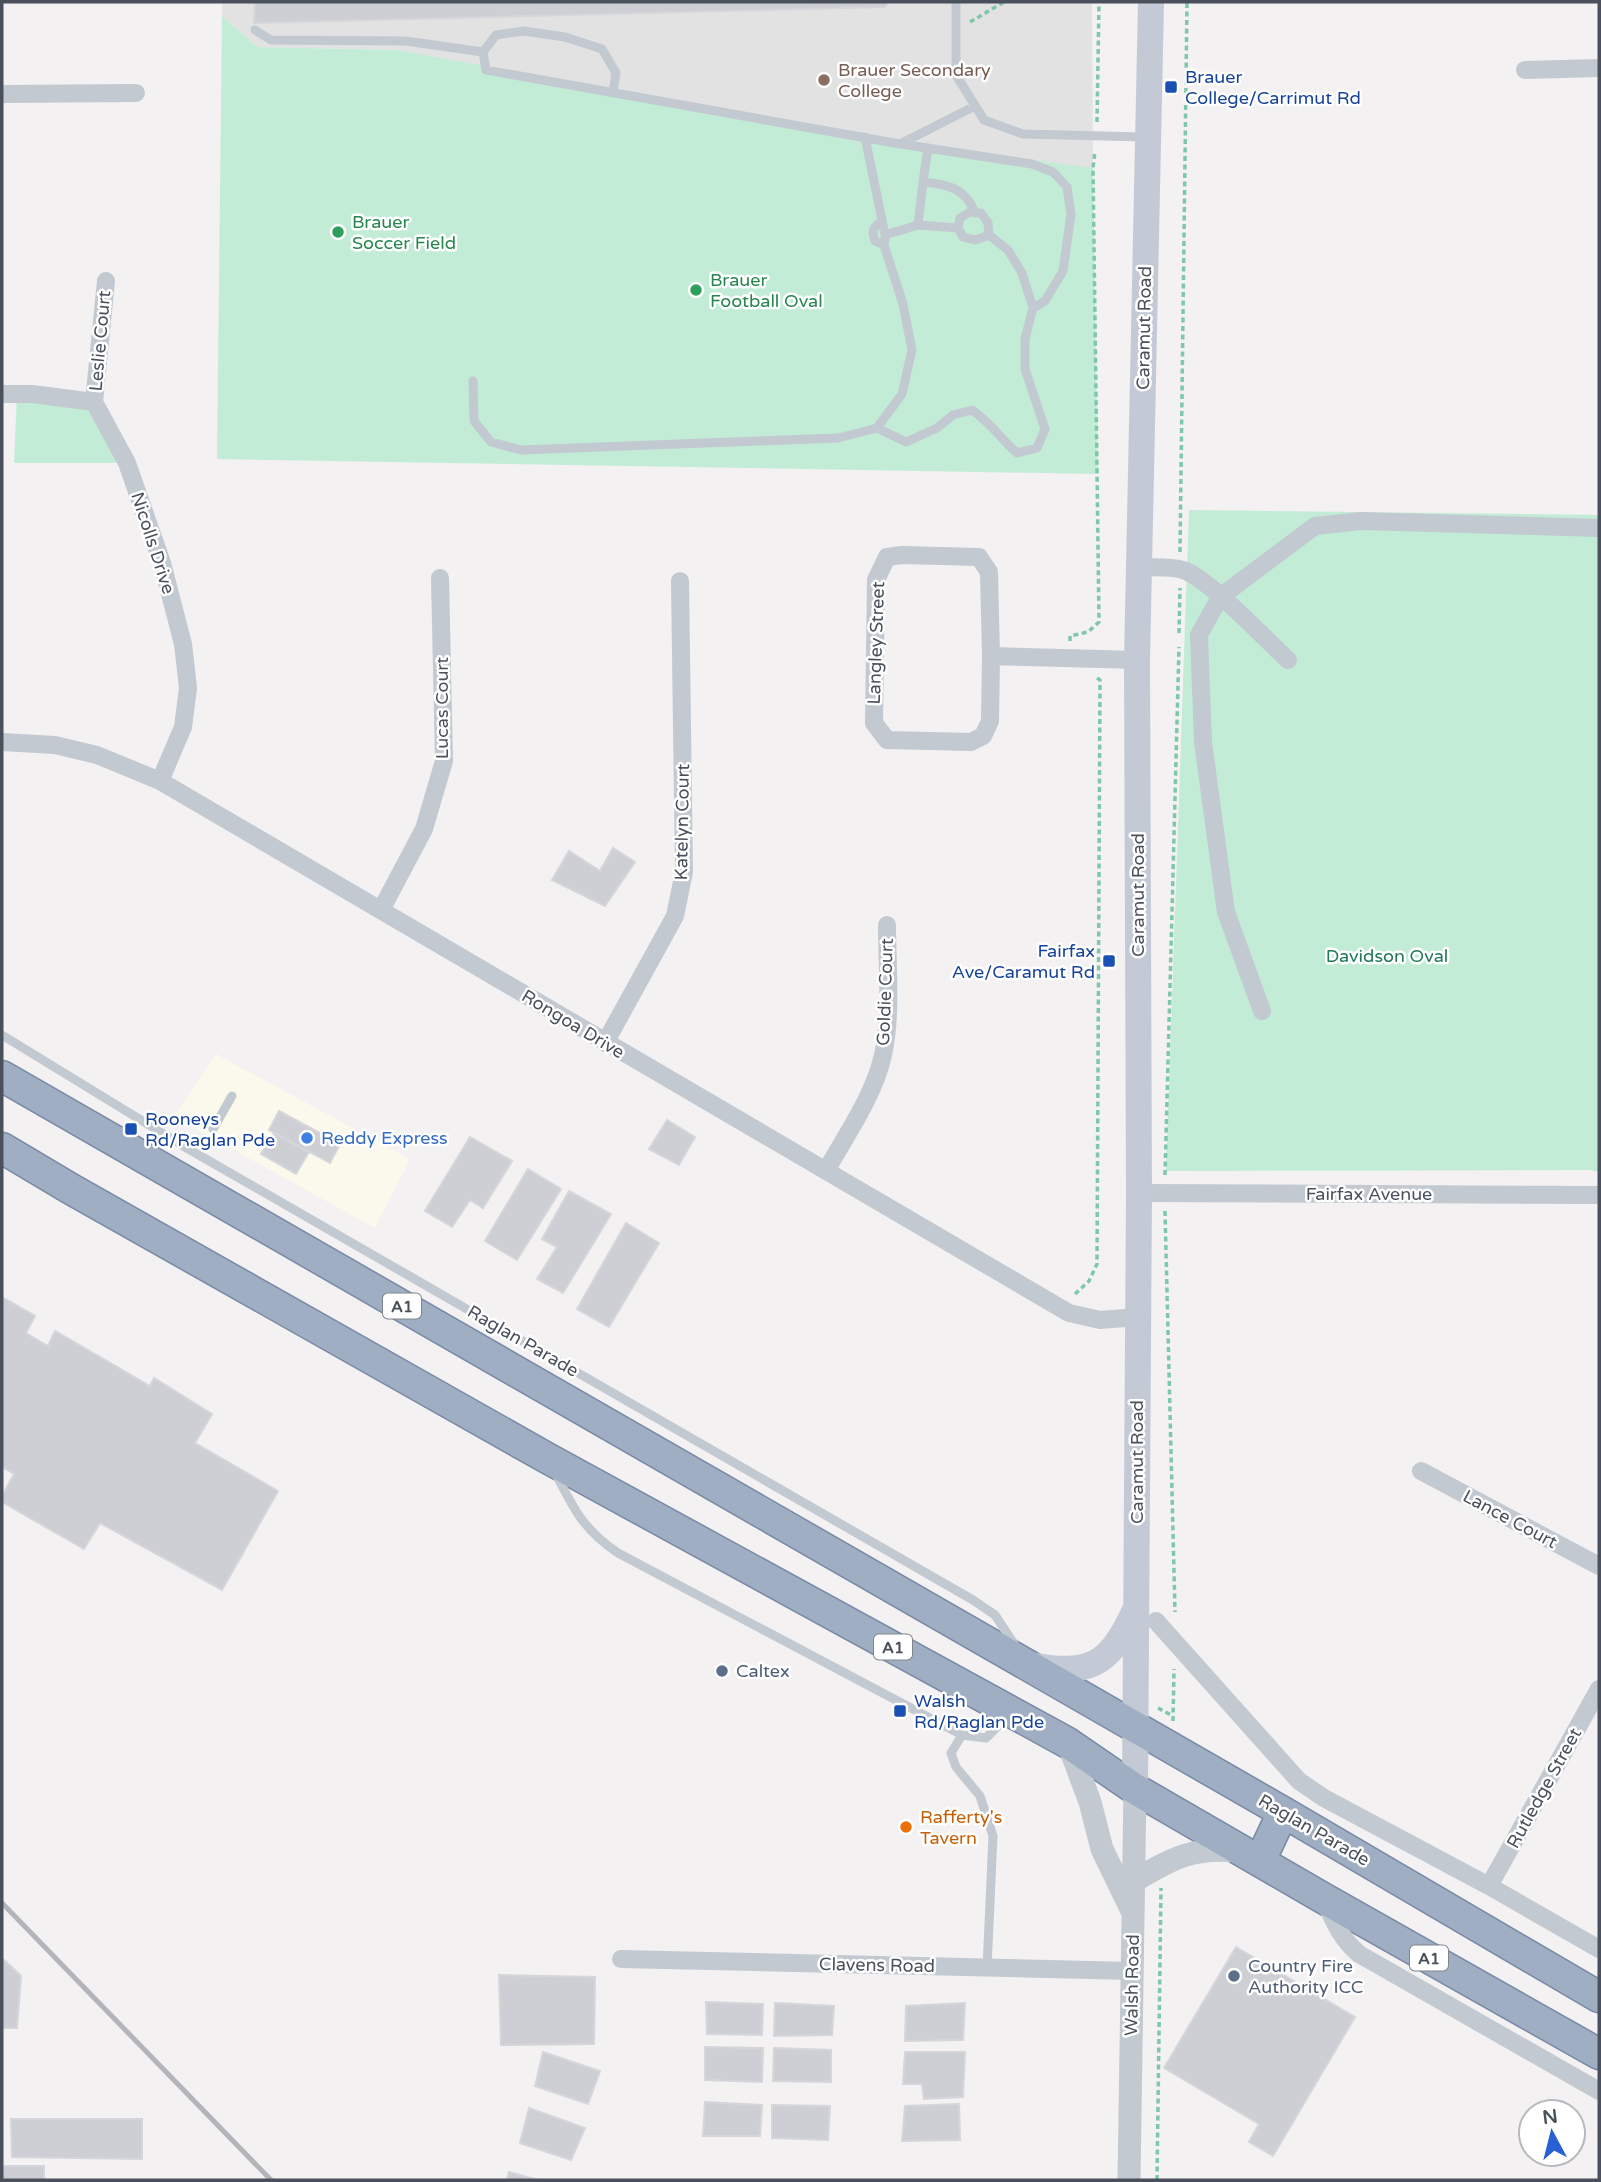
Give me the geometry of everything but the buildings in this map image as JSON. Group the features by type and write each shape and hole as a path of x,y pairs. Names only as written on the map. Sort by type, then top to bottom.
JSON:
{"highway":[{"name":"Raglan Parade","path":"2,1076 1174,1749 1599,1997"},
{"name":"A1","path":"2,1148 547,1458 1068,1743 1135,1789 1323,1899 1599,2054"},
{"path":"1251,1856 1283,1812"}],"main road":[{"name":"Caramut Road","path":"1135,1789 1137,1728 1147,1613 1138,1317 1152,1193 1137,660 1151,2"},
{"path":"1027,1665 1070,1670 1102,1659 1147,1613"}],"street":[{"path":"1525,70 1599,68"},
{"path":"2,94 136,93"},
{"name":"Leslie Court","path":"94,401 106,281"},
{"path":"2,394 33,394 94,401"},
{"name":"Nicolls Drive","path":"94,401 125,458 162,563 183,644 188,688 183,727 159,781"},
{"path":"1262,1011 1226,912 1203,742 1199,635 1220,597 1315,526 1361,521 1599,528"},
{"name":"Langley Street","path":"887,557 979,557 989,572 991,656 990,721 984,736 971,742 887,740 874,723 876,580 887,557"},
{"path":"1139,567 1180,569 1192,574 1288,660"},
{"name":"Lucas Court","path":"381,909 424,829 444,761 440,578"},
{"name":"Katelyn Court","path":"605,1043 675,916 684,872 680,581"},
{"path":"991,656 1137,660"},
{"name":"Rongoa Drive","path":"2,741 54,745 97,755 159,781 1069,1313 1100,1320 1138,1317"},
{"name":"Goldie Court","path":"826,1171 870,1092 883,1056 887,1021 887,925"},
{"name":"Fairfax Avenue","path":"1152,1193 1599,1195"},
{"name":"Lance Court","path":"1421,1471 1599,1566"},
{"name":"Raglan Parade","path":"1147,1613 1176,1640 1299,1781 1324,1798 1489,1886 1599,1949"},
{"name":"Rutledge Street","path":"1489,1886 1599,1689"},
{"path":"1068,1743 1090,1802 1102,1849 1133,1914"},
{"path":"1283,1812 1299,1781"},
{"name":"Walsh Road","path":"1129,2180 1135,1789"},
{"path":"1134,1881 1173,1858 1196,1851 1211,1849 1251,1856"},
{"path":"1323,1899 1338,1931 1359,1954 1599,2091"},
{"name":"Clavens Road","path":"621,1959 1133,1971"}],"lane":[{"path":"956,2 957,75 984,120 1023,134 1147,137"},
{"path":"254,30 271,40 406,41 483,52"},
{"path":"612,92 616,72 602,49 565,37 524,31 496,35 483,52 486,70 900,144 1031,164 1053,172 1067,187 1071,214 1063,271 1045,301 1033,308"},
{"path":"900,144 975,106"},
{"path":"473,382 474,422 492,442 521,450 838,438 877,428 902,394 912,350 903,304 884,240 865,137"},
{"path":"918,225 928,148"},
{"path":"923,181 956,188 965,195 975,213"},
{"path":"877,428 906,442 937,428 953,415 972,410 987,420 1002,440 1017,453 1037,448 1045,429 1025,369 1024,339 1033,308 1022,273 1009,250 989,235 988,223 981,213 970,212 960,218 958,228 963,237 975,240 989,235"},
{"path":"884,240 918,225 958,228"},
{"name":"Raglan Parade","path":"2,1035 185,1147 974,1600 995,1615 1027,1665"},
{"path":"213,1129 232,1096"},
{"path":"547,1458 578,1518 600,1541 618,1553 962,1735 986,1738 1010,1713"},
{"path":"962,1735 951,1753 956,1767 980,1796 993,1836 987,1968"}],"path":[{"path":"956,30 1004,2"},
{"path":"1174,1749 1172,1676 1176,1640 1152,1193 1180,569 1188,2"},
{"path":"1157,2180 1162,1864"}],"shaded area":[{"name":"Brauer Secondary College","path":"222,2 1092,2 1093,168 939,150 399,50 257,47 222,16"},
{"path":"216,1054 410,1159 375,1228 174,1117"}],"green space":[{"path":"222,16 257,47 399,50 865,137 1093,168 1098,474 217,459"},
{"path":"17,394 94,402 127,463 14,463"},
{"name":"Davidson Oval","path":"1189,510 1599,515 1599,1172 1166,1171"}],"railway":[{"path":"2,1903 271,2180"}],"place":[{"name":"Brauer Secondary College","path":"824,80"},
{"name":"Brauer College/Carrimut Rd","path":"1171,87"},
{"name":"Brauer Soccer Field","path":"338,232"},
{"name":"Brauer Football Oval","path":"696,290"},
{"name":"Fairfax Ave/Caramut Rd","path":"1109,961"},
{"name":"Rooneys Rd/Raglan Pde","path":"131,1129"},
{"name":"Reddy Express","path":"307,1138"},
{"name":"Caltex","path":"722,1671"},
{"name":"Walsh Rd/Raglan Pde","path":"900,1711"},
{"name":"Rafferty's Tavern","path":"906,1827"},
{"name":"Country Fire Authority ICC","path":"1234,1976"}]}
